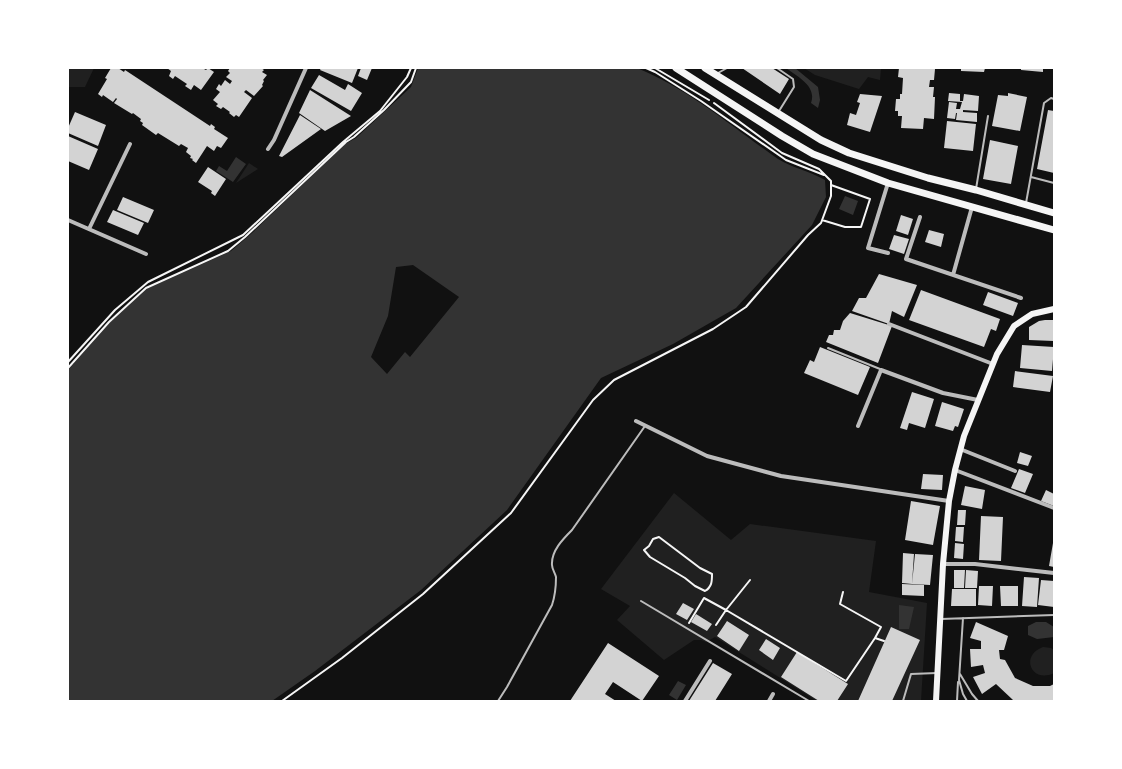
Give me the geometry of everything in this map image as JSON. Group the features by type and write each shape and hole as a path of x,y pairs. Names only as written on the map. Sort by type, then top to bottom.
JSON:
{"main road":[{"path":"676,68 782,136 813,154 888,183 1054,230"},
{"path":"705,68 820,140 855,155 928,178 976,190 1054,213"},
{"path":"936,701 943,564 949,501 960,449 997,354 1014,326 1032,314 1054,309"}],"street":[{"path":"268,149 274,140 306,68"},
{"path":"89,229 130,144"},
{"path":"888,183 868,248 888,253"},
{"path":"952,275 972,207"},
{"path":"920,217 906,259 1021,298"},
{"path":"68,220 146,254"},
{"path":"889,324 993,364"},
{"path":"858,426 881,370 943,393 978,400"},
{"path":"636,421 707,456 781,476 949,501"},
{"path":"960,449 1016,471"},
{"path":"955,470 1054,508"},
{"path":"943,564 975,564 1054,573"},
{"path":"685,701 710,661"},
{"path":"769,701 773,694"}],"lane":[{"path":"715,75 727,68"},
{"path":"777,68 795,82 794,87 777,113"},
{"path":"1025,205 1044,103 1051,98 1054,98"},
{"path":"976,190 988,116"},
{"path":"1031,177 1054,183"},
{"path":"828,348 881,370"},
{"path":"498,701 552,605 556,576 552,565 554,553 561,541 572,530 646,425"},
{"path":"640,601 809,701"},
{"path":"940,619 1054,615"},
{"path":"957,701 963,618"},
{"path":"959,673 978,701"},
{"path":"903,701 911,674 938,674"},
{"path":"959,680 963,694 967,701"}],"path":[{"path":"68,362 115,310 148,282 243,235 343,142 380,111 407,77 411,68"},
{"path":"68,368 109,322 146,288 228,251 245,237 346,142 354,137 384,110 411,82 416,68"},
{"path":"646,68 655,72 701,101 786,160 825,175"},
{"path":"282,701 342,658 423,594 511,513 593,400 614,380 713,329 746,307 808,235 821,223 831,196 831,181 819,169 782,153 713,103 655,68"},
{"path":"822,220 845,227 861,227 870,199 831,185"},
{"path":"659,537 694,564 712,574 711,585 705,591 695,586 685,578 650,557 644,550 649,546 653,539 659,537"},
{"path":"716,624 750,580"},
{"path":"686,628 704,598 846,681 881,627 840,604 843,592"},
{"path":"875,638 884,641"}],"shaded area":[{"path":"68,68 94,68 85,87 68,87"},
{"path":"418,68 637,68 674,87 710,109 778,159 825,180 826,197 812,225 736,308 673,344 601,378 507,510 421,590 315,671 272,701 68,701 68,370 110,322 144,290 231,251 252,233 345,144 356,138 411,87","holes":["413,265 459,297 410,357 405,352 387,374 371,357 388,316 396,267"]},
{"path":"786,68 795,68 818,87 820,100 818,108 811,103 811,92 805,82"},
{"path":"804,68 881,68 880,80 868,77 859,89 815,75"},
{"path":"236,157 246,164 233,182 216,171 219,166 227,171"},
{"path":"249,163 258,169 236,183"},
{"path":"845,196 858,201 853,215 839,209"},
{"path":"674,493 731,540 750,524 876,541 869,592 927,603 921,701 817,701 715,637 706,642 694,640 664,660 617,620 630,606 601,589"},
{"path":"899,605 914,607 909,629 899,629"},
{"path":"1036,622 1046,622 1054,627 1054,637 1037,639 1028,635 1028,626"},
{"path":"1043,647 1054,650 1054,673 1040,675 1031,668 1030,662 1032,656 1036,651"},
{"path":"678,681 686,685 677,700 669,695"}],"building":[{"path":"111,68 118,68 124,72 125,70 210,126 211,124 215,127 214,129 228,138 221,148 217,146 214,151 207,146 196,163 186,152 188,148 181,144 179,146 158,133 156,135 142,125 143,123 140,121 141,119 114,103 117,99 116,98 113,102 103,95 102,97 98,94 107,79 105,78"},
{"path":"167,68 205,68 204,69 206,70 208,68 214,72 201,90 194,85 191,90 185,86 187,84 175,76 173,79 169,76 171,71"},
{"path":"230,68 261,68 264,70 262,72 267,75 263,80 263,86 254,96 246,90 244,92 252,98 239,117 236,115 234,117 223,107 221,109 216,106 218,104 213,100 220,92 216,89 219,84 221,86 225,80 230,84 232,81 226,77 230,73 228,71"},
{"path":"321,68 358,68 352,83 320,70"},
{"path":"361,68 372,68 367,80 358,76"},
{"path":"742,68 772,68 789,79 780,94"},
{"path":"899,68 935,69 934,80 930,80 929,87 934,87 934,119 924,118 923,129 901,128 902,116 898,116 898,111 895,111 896,99 900,99 900,94 902,94 903,78 898,77"},
{"path":"961,68 985,68 984,72 961,71"},
{"path":"1021,68 1043,68 1043,72 1021,70"},
{"path":"319,75 345,90 348,84 362,93 351,111 311,88"},
{"path":"310,90 351,116 325,131 299,113"},
{"path":"949,93 960,94 960,101 963,101 964,94 979,96 978,111 963,110 963,112 977,113 977,122 956,120 957,113 955,119 947,118 949,102 957,103 956,109 960,109 962,102 948,101"},
{"path":"1008,93 1027,97 1020,131 992,126 998,95 1008,96"},
{"path":"860,94 882,96 870,132 847,125 850,113 856,115 860,103 857,102"},
{"path":"1048,110 1054,111 1054,173 1037,169"},
{"path":"75,112 106,125 98,146 68,133 68,128"},
{"path":"300,115 321,129 282,157 279,156"},
{"path":"947,121 976,124 973,151 944,148"},
{"path":"68,136 98,149 89,170 68,161"},
{"path":"990,140 1018,146 1011,184 983,179"},
{"path":"208,167 226,179 215,196 211,193 212,191 198,182"},
{"path":"123,197 154,210 148,223 117,210"},
{"path":"113,210 144,223 138,235 107,222"},
{"path":"901,215 913,219 908,235 896,231"},
{"path":"929,230 944,234 941,247 925,242"},
{"path":"894,235 909,239 904,254 889,249"},
{"path":"879,274 917,285 904,317 892,311 889,324 852,311 859,298 866,298"},
{"path":"921,290 1000,319 996,331 991,329 984,347 909,320"},
{"path":"988,292 1018,303 1013,316 983,305"},
{"path":"850,313 892,326 878,363 826,342 829,335 833,335 834,330 840,330 843,321"},
{"path":"1054,320 1054,341 1029,340 1029,327 1039,321"},
{"path":"1022,345 1054,347 1052,371 1020,368"},
{"path":"820,347 870,367 858,395 804,373 810,360 814,362"},
{"path":"1015,371 1053,376 1050,392 1013,387"},
{"path":"912,392 934,399 925,428 909,423 907,430 900,428"},
{"path":"942,402 964,409 958,427 955,426 953,431 935,426"},
{"path":"1020,452 1032,456 1028,466 1017,463"},
{"path":"1019,469 1033,474 1025,493 1011,488"},
{"path":"923,474 943,475 942,490 921,489"},
{"path":"965,486 985,490 982,509 961,505"},
{"path":"1046,490 1054,494 1054,506 1041,501"},
{"path":"911,501 940,506 933,545 905,540"},
{"path":"958,510 966,510 965,525 957,525"},
{"path":"981,516 1003,517 1001,561 979,560"},
{"path":"956,527 964,527 963,542 955,541"},
{"path":"955,543 964,544 963,559 954,558"},
{"path":"1054,543 1054,567 1049,566"},
{"path":"903,553 914,554 912,584 902,583"},
{"path":"915,554 933,555 930,585 912,584"},
{"path":"954,570 965,570 964,588 954,588"},
{"path":"966,570 978,571 977,588 965,588"},
{"path":"1024,577 1039,578 1037,607 1022,606"},
{"path":"1041,580 1054,581 1054,607 1038,605"},
{"path":"902,584 924,585 924,596 902,595"},
{"path":"979,586 993,586 992,606 978,605"},
{"path":"1000,586 1018,586 1018,606 1001,606"},
{"path":"952,589 976,589 976,606 951,606"},
{"path":"683,603 694,609 687,620 676,614"},
{"path":"696,614 712,624 707,631 691,622"},
{"path":"727,621 749,635 739,651 717,636"},
{"path":"976,622 1008,636 1004,650 999,650 1000,659 1005,660 1015,678 1033,686 1050,686 1054,684 1054,701 1012,701 1013,700 996,684 982,694 973,677 985,673 983,665 971,667 970,649 981,649 981,641 970,638"},
{"path":"891,627 920,640 892,701 858,701"},
{"path":"766,639 780,648 773,660 759,650"},
{"path":"608,643 659,676 642,701 613,682 605,694 616,701 570,701"},
{"path":"797,652 848,684 837,701 819,701 781,677"},
{"path":"713,663 732,674 715,701 689,701"}]}
